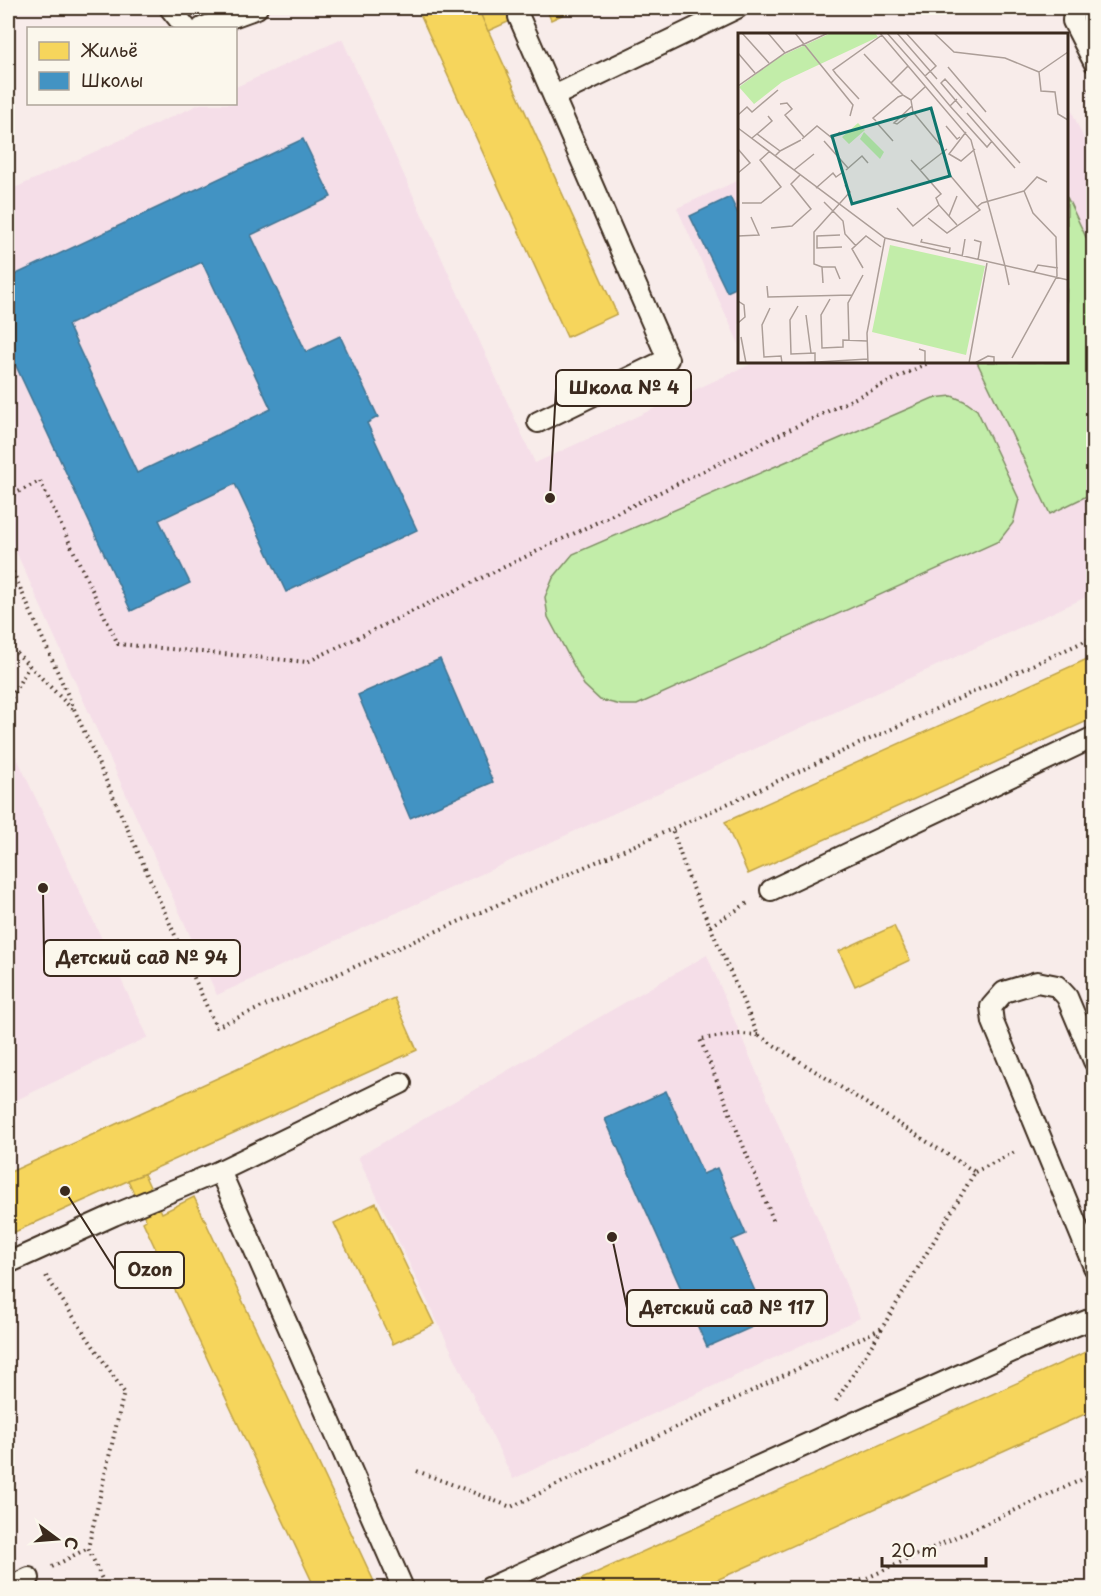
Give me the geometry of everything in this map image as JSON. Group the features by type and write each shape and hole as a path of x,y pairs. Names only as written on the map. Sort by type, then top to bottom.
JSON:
{"lane":[{"path":"170,8 185,27"},
{"path":"205,27 257,8"},
{"path":"554,96 737,8"},
{"path":"1074,8 1073,21 1094,62"},
{"path":"519,17 668,359 538,422"},
{"path":"771,890 1094,737"},
{"path":"1094,1061 1067,997 1057,986 1037,982 1004,992 991,1007 993,1022 1094,1267"},
{"path":"8,1263 114,1215 220,1171 401,1083"},
{"path":"220,1171 403,1588"},
{"path":"489,1588 1022,1347 1094,1318"},
{"path":"8,1588 29,1578"}],"path":[{"path":"8,497 40,481 118,644 307,662 928,363"},
{"path":"8,561 216,1028 672,829 1094,637"},
{"path":"8,644 75,712"},
{"path":"8,703 29,666"},
{"path":"672,829 687,874 758,1035"},
{"path":"710,926 771,890"},
{"path":"774,1222 700,1039 740,1034 758,1035 975,1172"},
{"path":"833,1405 975,1172 1041,1139"},
{"path":"30,1253 124,1392 88,1548 106,1588"},
{"path":"417,1471 511,1507 882,1328"},
{"path":"845,1588 1094,1474"},
{"path":"29,1578 88,1548"}],"shaded area":[{"path":"342,39 535,463 749,365 748,363 1068,363 1068,102 1093,160 1093,594 217,995 8,534 8,191 198,105 237,105 237,87"},
{"path":"738,180 738,342 677,208"},
{"path":"8,739 148,1037 8,1104"},
{"path":"707,955 860,1318 513,1479 358,1157"}],"green space":[{"path":"1068,199 1093,252 1093,493 1050,514 977,363 1068,363"},
{"path":"952,396 977,410 1019,499 1013,523 999,541 637,705 621,705 600,700 584,685 548,617 545,597 553,578 573,554 933,398"}],"building: Жильё":[{"path":"417,8 478,8 617,314 567,337"},
{"path":"497,8 539,8 488,31 481,15"},
{"path":"546,8 577,8 551,20"},
{"path":"1094,656 1094,718 748,874 725,822"},
{"path":"894,926 910,960 855,986 839,951"},
{"path":"394,998 417,1050 8,1235 8,1173"},
{"path":"144,1174 162,1213 194,1197 377,1588 315,1588 143,1222 146,1220 128,1180"},
{"path":"376,1203 434,1324 393,1344 334,1223"},
{"path":"1090,1350 1094,1357 1094,1410 699,1588 562,1588"}],"building: Школы":[{"path":"303,139 331,197 251,235 306,352 340,336 378,417 367,423 417,530 286,592 235,484 159,520 190,583 131,611 8,349 8,278","holes":["202,262 271,409 137,473 68,325"]},
{"path":"730,197 738,214 738,287 727,292 690,216"},
{"path":"440,659 493,782 410,818 358,695"},
{"path":"666,1091 703,1174 717,1168 746,1234 732,1240 768,1320 707,1347 605,1119"}],"place":[{"name":"Школа № 4","path":"550,498"},
{"name":"Детский сад № 94","path":"43,888"},
{"name":"Ozon","path":"65,1191"},
{"name":"Детский сад № 117","path":"612,1237"}]}
